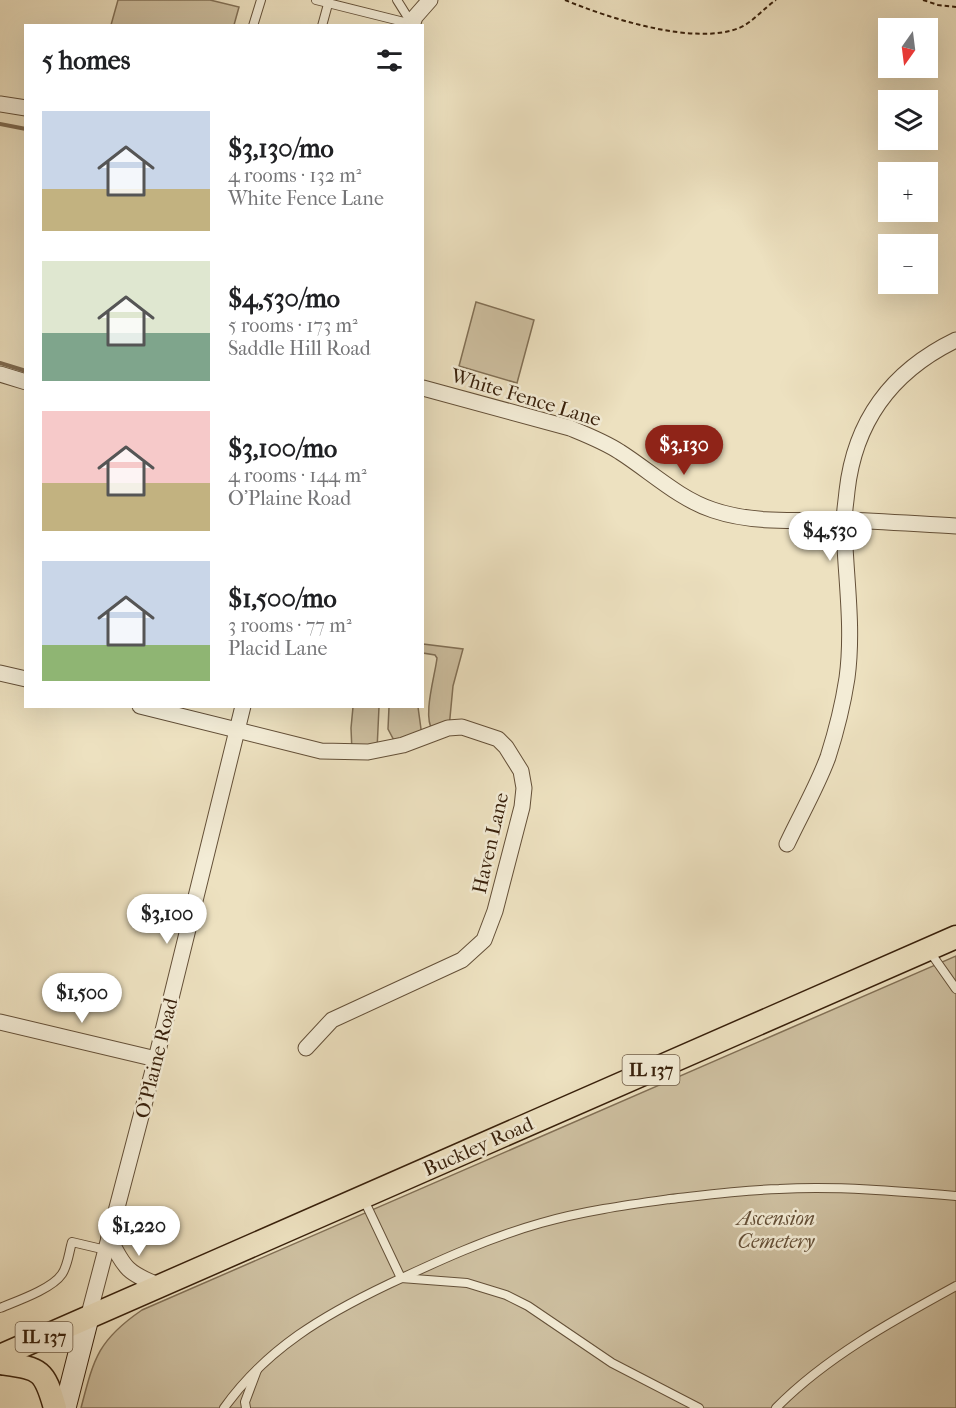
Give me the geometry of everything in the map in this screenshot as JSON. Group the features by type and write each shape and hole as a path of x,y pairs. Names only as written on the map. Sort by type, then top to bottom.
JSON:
{"main road":[{"name":"Buckley Road","path":"0,1356 956,937"},
{"name":"O'Plaine Road","path":"65,1408 88,1318"},
{"path":"0,1363 34,1369 40,1373 50,1389 55,1408"}],"street":[{"path":"412,24 415,16 430,0"},
{"path":"0,104 24,108"},
{"path":"787,844 827,758 847,677 850,615 844,520 849,475 858,441 874,409 895,382 916,363 956,340"},
{"path":"0,374 24,381"},
{"name":"White Fence Lane","path":"424,388 570,428 618,450 690,500 712,510 737,517 956,526"},
{"path":"0,673 24,679"},
{"name":"Haven Lane","path":"148,708 321,751 368,752 403,745 448,728 462,727 498,739 506,747 521,771 524,788 522,807 495,911 484,940 462,960 332,1020 306,1048"},
{"name":"O'Plaine Road","path":"88,1318 156,1059 242,708"},
{"path":"0,1022 156,1059"},
{"path":"108,1244 127,1268 139,1277 161,1286"}],"lane":[{"path":"254,24 261,0"},
{"path":"316,0 408,24"},
{"path":"399,2 411,24"},
{"path":"323,24 328,3"},
{"path":"928,949 956,989"},
{"path":"224,1408 258,1367 289,1340 322,1319 401,1278 489,1240 522,1229 569,1216 635,1204 780,1189 893,1191 956,1196"},
{"path":"362,1197 401,1278"},
{"path":"0,1308 54,1282 62,1274 72,1242 108,1244"},
{"path":"401,1278 467,1283 507,1295 546,1318 612,1363 699,1408"},
{"path":"776,1408 844,1353 956,1286"},
{"path":"246,1408 245,1402 258,1367"}],"path":[{"path":"565,0 626,20 674,31 709,35 741,27 776,0"},
{"path":"922,0 956,7"}],"green space":[{"path":"118,0 210,0 239,7 234,24 111,24"},
{"path":"476,302 534,320 517,383 459,366"},
{"path":"424,644 463,649 453,686 449,728 433,731 430,725 429,706 437,658 435,655 424,653"},
{"path":"353,708 379,708 377,750 352,752"},
{"path":"389,708 418,708 420,738 397,746 388,729"},
{"name":"Ascension Cemetery","path":"956,956 956,1408 81,1408 94,1363 100,1351 116,1331 142,1310"}],"waterway":[{"path":"0,124 24,129"},
{"path":"0,363 24,370"}]}
